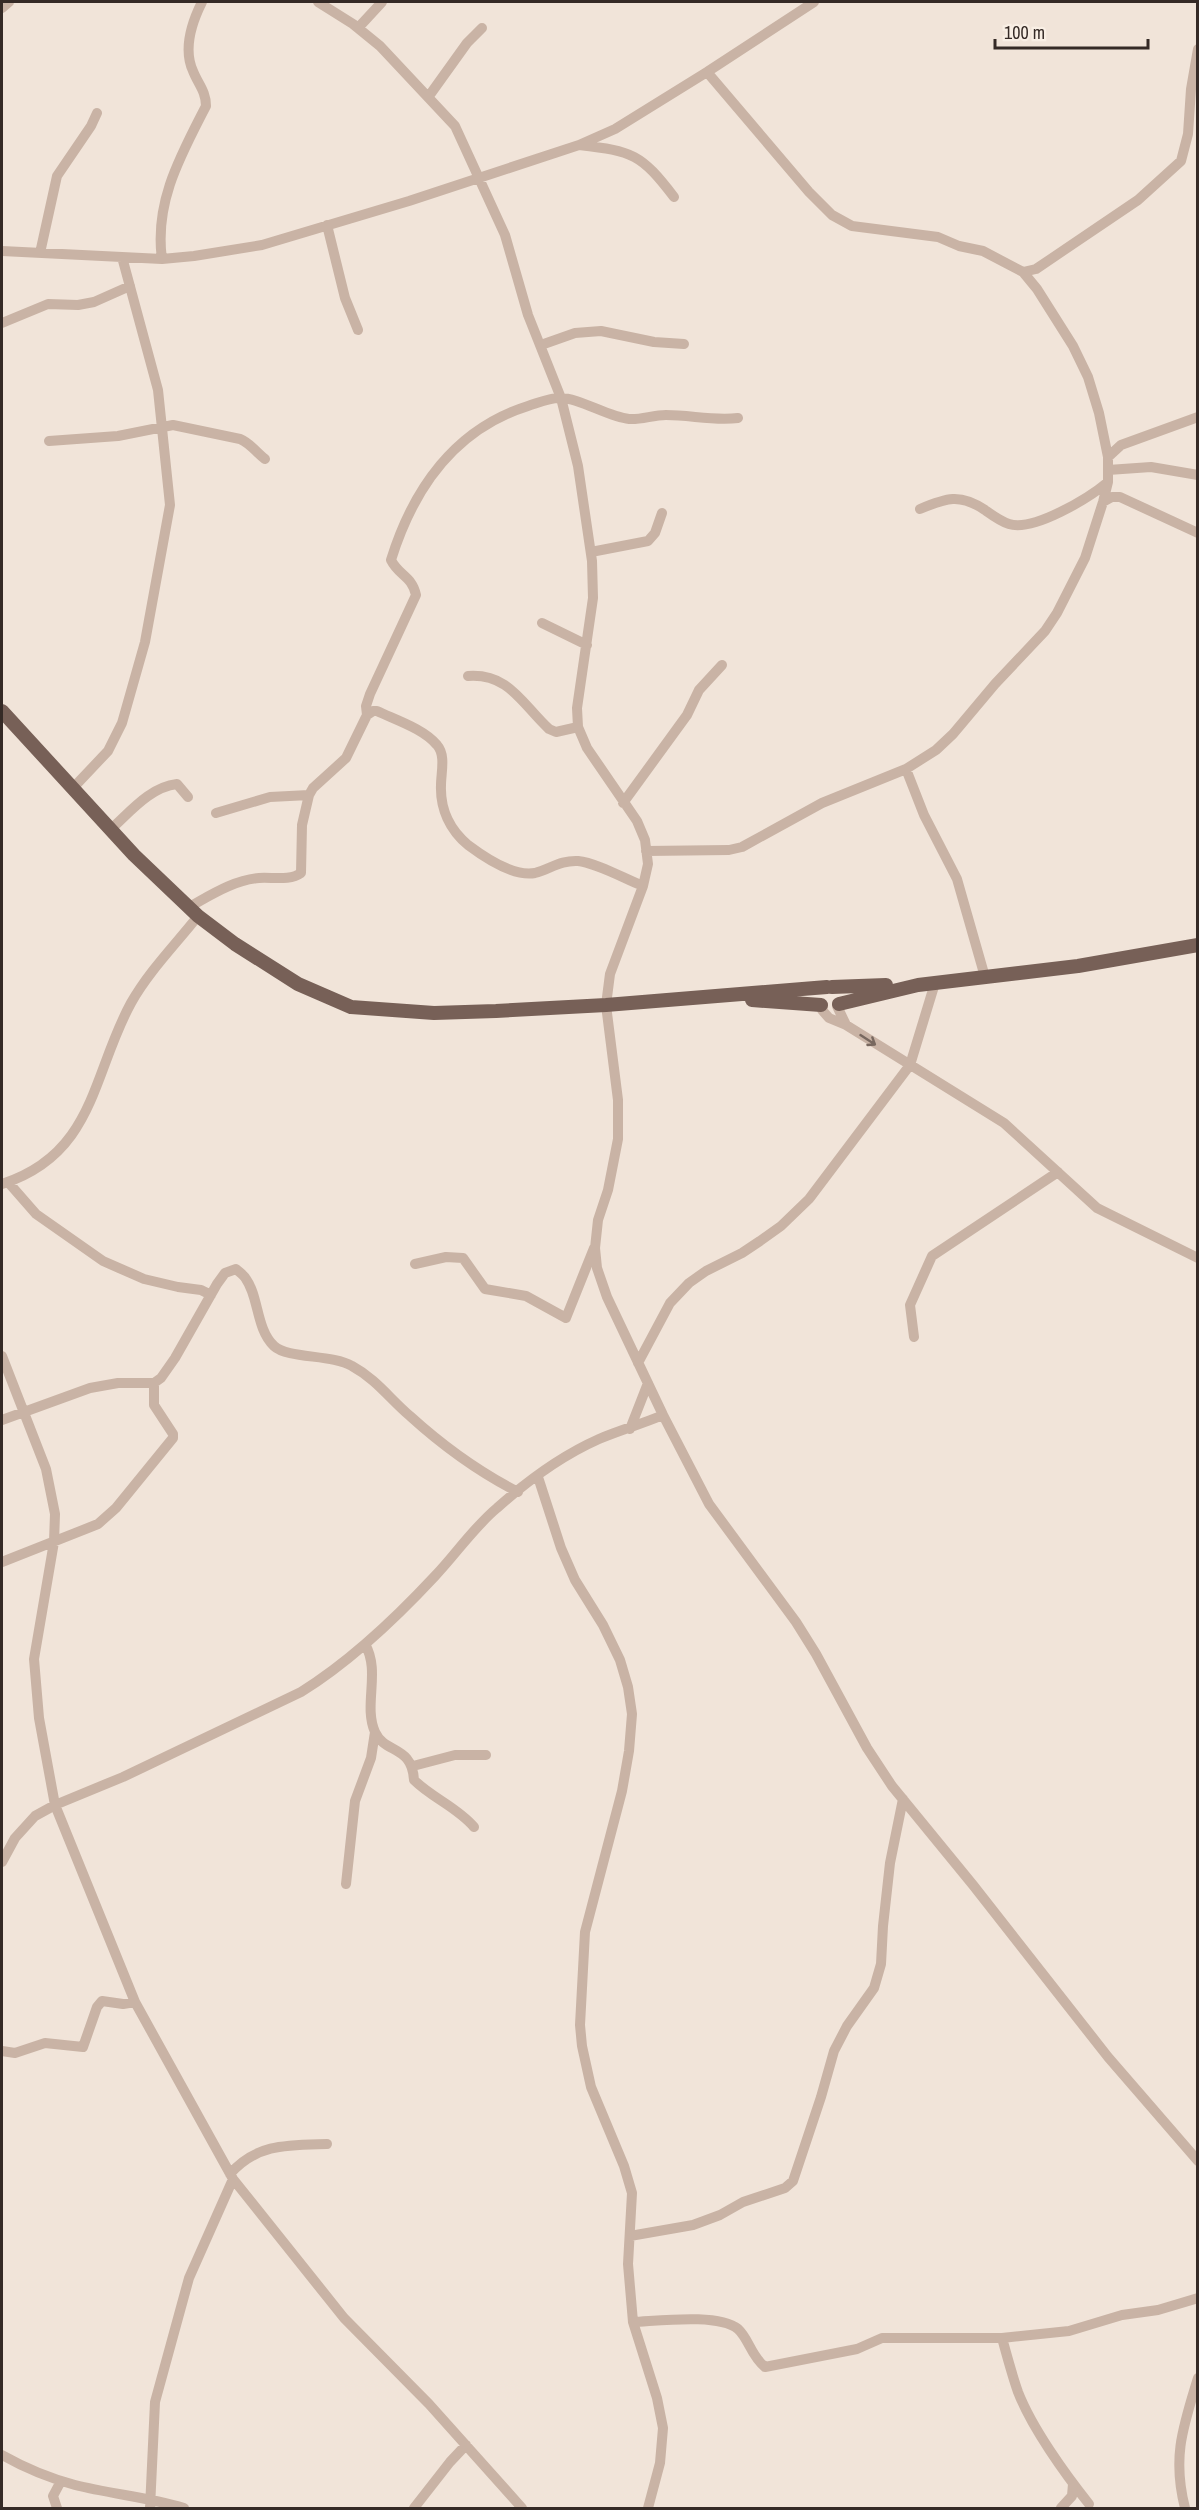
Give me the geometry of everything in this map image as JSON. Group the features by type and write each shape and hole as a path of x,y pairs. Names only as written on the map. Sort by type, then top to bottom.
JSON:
{"main road":[{"path":"3,716 111,830 194,911 235,944 298,984 351,1007 434,1013 606,1005 830,987 918,985 1077,966 1197,945"},
{"path":"714,997 830,1005 918,985"},
{"path":"830,987 820,992 819,996 830,1005"}],"street":[{"path":"2,8 9,2"},
{"path":"162,259 159,240 164,201 176,163 206,106 206,96 192,71 188,48 194,18 202,2"},
{"path":"318,2 358,28 380,46 455,126 505,235 528,315 542,345 561,398 578,466 591,552 593,598 577,708 578,727 587,748 637,821 645,840 648,864 643,886 610,974 606,1005 618,1100 618,1139 608,1190 598,1220 595,1248 597,1268 607,1297 663,1415 709,1504 816,1654 867,1748 903,1799 1108,2057 1197,2162"},
{"path":"358,28 382,2"},
{"path":"2,250 162,259 262,245 579,145 615,129 814,2"},
{"path":"429,96 467,43 482,28"},
{"path":"1023,272 1036,270 1138,200 1170,174 1181,161 1191,113 1191,89 1197,49"},
{"path":"646,851 729,850 742,847 822,803 906,769 936,750 1045,632 1085,558 1103,502 1108,476 1099,413 1089,377 1037,289 1023,272 982,251 959,246 938,237 852,226 832,215 809,192 706,72"},
{"path":"39,253 57,176 91,126 97,113"},
{"path":"579,145 633,155 653,170 674,197"},
{"path":"327,225 345,298 358,330"},
{"path":"73,788 108,751 122,723 145,642 170,505 158,390 122,257"},
{"path":"2,323 48,304 78,305 93,302 130,286"},
{"path":"542,345 575,333 601,331 654,342 684,344"},
{"path":"211,1295 201,1290 144,1279 103,1261 36,1214 5,1183 40,1166 62,1148 97,1091 122,1021 133,1000 194,911 224,888 246,880 291,877 301,873 302,825 309,795 313,788 346,758 367,715 366,706 370,694 414,605 416,595 411,580 394,567 391,560 396,545 430,478 454,448 477,430 511,411 561,398 628,419 662,415 719,420 738,418"},
{"path":"1107,457 1121,445 1197,417"},
{"path":"49,441 118,436 162,426 201,430 240,439 247,442 264,459"},
{"path":"921,509 945,499 957,498 978,505 1008,524 1022,526 1041,521 1084,499 1108,476 1151,466 1197,475"},
{"path":"1103,502 1112,497 1120,497 1197,533"},
{"path":"591,552 648,541 655,534 662,513"},
{"path":"542,623 587,645"},
{"path":"623,803 687,715 699,690 722,665"},
{"path":"468,676 482,675 494,678 508,686 549,729 556,732 578,727"},
{"path":"367,715 378,711 422,733 437,744 442,753 442,802 447,820 458,837 471,847 519,872 532,873 558,863 579,861 643,886"},
{"path":"906,769 924,814 957,879 985,977"},
{"path":"111,830 145,798 168,785 177,784 188,797"},
{"path":"216,813 270,797 309,795"},
{"path":"638,1364 670,1303 706,1270 751,1247 781,1226 808,1199 910,1065 935,983"},
{"path":"846,1025 830,1005 822,1010 824,1015 846,1025 1004,1123 1096,1208 1197,1258"},
{"path":"914,1337 910,1305 932,1256 1058,1172"},
{"path":"415,1264 446,1257 463,1258 485,1289 526,1296 566,1318 595,1248"},
{"path":"2,1420 90,1388 118,1383 154,1383 161,1378 175,1358 225,1273 236,1269 246,1279 268,1337 275,1347 299,1355 326,1357 351,1365 376,1381 408,1414 453,1451 487,1476 518,1492"},
{"path":"2,1356 51,1489 55,1514 54,1542 34,1659 39,1718 55,1805 135,2002 232,2176 344,2318 466,2445 522,2508"},
{"path":"2,1562 98,1524 116,1508 171,1443 173,1434 154,1405 154,1383"},
{"path":"630,1429 648,1383"},
{"path":"2,1862 15,1838 35,1816 55,1805 123,1777 301,1692 322,1678 365,1644 436,1575 495,1509 538,1477 598,1439 663,1415"},
{"path":"538,1477 561,1548 575,1580 603,1625 620,1660 628,1687 632,1714 622,1791 585,1932 580,2025 591,2087 624,2166 632,2193 628,2264 633,2322 657,2398 663,2428 660,2463 648,2508"},
{"path":"365,1644 372,1656 372,1720 375,1732 380,1740 400,1752 413,1766 414,1780 457,1809 474,1827"},
{"path":"346,1884 355,1801 371,1758 375,1732"},
{"path":"413,1766 455,1755 486,1755"},
{"path":"630,2236 693,2225 720,2215 743,2202 785,2188 793,2181 834,2050 847,2026 874,1988 879,1972 890,1863 903,1799"},
{"path":"2,2050 15,2053 45,2043 82,2047 97,2007 102,2001 123,2004 135,2002"},
{"path":"150,2503 155,2402 168,2350 189,2278 232,2176 253,2153 284,2146 327,2144"},
{"path":"633,2322 705,2320 726,2323 739,2330 757,2361 765,2367 858,2349 882,2338 1002,2338 1069,2331 1122,2315 1158,2310 1197,2298"},
{"path":"1002,2338 1019,2393 1034,2423 1073,2484 1089,2504"},
{"path":"1185,2508 1177,2465 1182,2429 1197,2378"},
{"path":"414,2508 466,2445"},
{"path":"2,2455 33,2472 74,2485 150,2503 184,2508"},
{"path":"57,2508 53,2496 62,2481"},
{"path":"1061,2508 1072,2496 1073,2484"}]}
